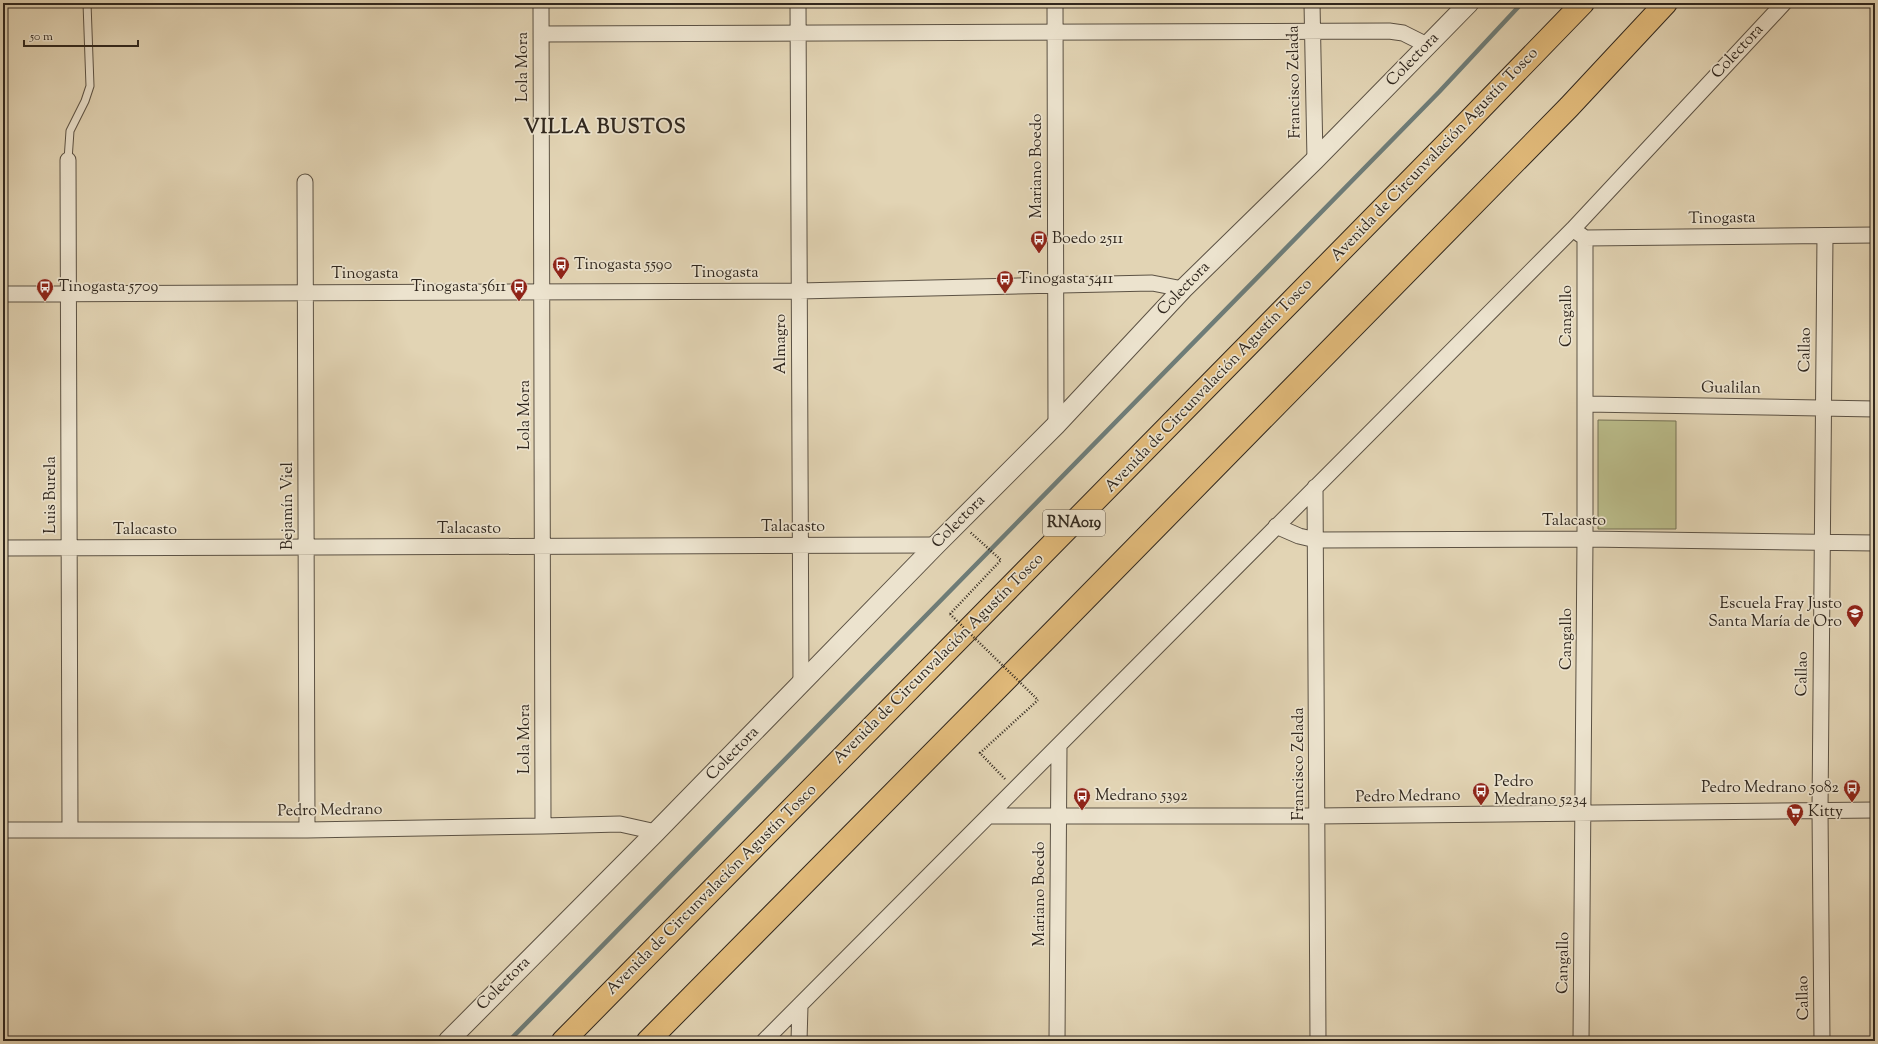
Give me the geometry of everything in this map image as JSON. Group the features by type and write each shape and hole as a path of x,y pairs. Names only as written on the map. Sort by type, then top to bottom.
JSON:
{"highway":[{"name":"Avenida de Circunvalación Agustín Tosco","path":"563,1041 1457,134 1583,3"},
{"path":"648,1041 1519,158 1624,50 1666,3"}],"street":[{"name":"Lola Mora","path":"541,3 543,826"},
{"name":"Almagro","path":"798,3 801,684"},
{"name":"Mariano Boedo","path":"1055,3 1056,425"},
{"name":"Francisco Zelada","path":"1312,3 1315,160"},
{"name":"Colectora","path":"448,1041 656,832 936,545 1056,425 1182,289 1315,160 1427,44 1469,3"},
{"name":"Colectora","path":"764,1041 990,816 1315,487 1579,233 1784,3"},
{"path":"541,34 1389,31 1403,33 1427,44"},
{"name":"Luis Burela","path":"68,160 70,830"},
{"name":"Bejamín Viel","path":"305,182 307,830"},
{"name":"Tinogasta","path":"1579,233 1825,236 1875,235"},
{"name":"Cangallo","path":"1579,233 1586,404 1584,813 1581,1041"},
{"name":"Callao","path":"1822,1041 1820,810 1825,236"},
{"name":"Tinogasta","path":"3,294 799,291 1152,283 1182,289"},
{"name":"Gualilan","path":"1586,404 1875,409"},
{"name":"Francisco Zelada","path":"1315,487 1318,1041"},
{"name":"Talacasto","path":"1276,526 1298,536 1316,540 1585,539 1875,543"},
{"name":"Talacasto","path":"3,548 936,545"},
{"name":"Mariano Boedo","path":"1058,1041 1059,746"},
{"name":"Pedro Medrano","path":"990,816 1317,816 1875,810"},
{"name":"Pedro Medrano","path":"3,830 307,830 620,824 656,832"},
{"path":"799,1041 800,1006"}],"lane":[{"path":"68,160 70,131 85,101 90,86 87,3"}],"path":[{"path":"974,526 969,531 1001,560 950,614 1038,700 980,753 1006,779 1011,774"}],"green space":[{"path":"1598,420 1676,421 1676,529 1598,529"}],"waterway":[{"path":"509,1041 1439,92 1522,3"}],"place":[{"name":"Boedo 2511","path":"1039,254"},
{"name":"Tinogasta 5590","path":"561,280"},
{"name":"Tinogasta 5411","path":"1005,294"},
{"name":"Tinogasta 5709","path":"45,302"},
{"name":"Tinogasta 5611","path":"519,302"},
{"name":"Escuela Fray Justo Santa María de Oro","path":"1855,628"},
{"name":"Pedro Medrano 5082","path":"1852,803"},
{"name":"Pedro Medrano 5234","path":"1481,806"},
{"name":"Medrano 5392","path":"1082,811"},
{"name":"Kitty","path":"1795,827"}],"district":[{"name":"VILLA BUSTOS","path":"605,128"}]}
